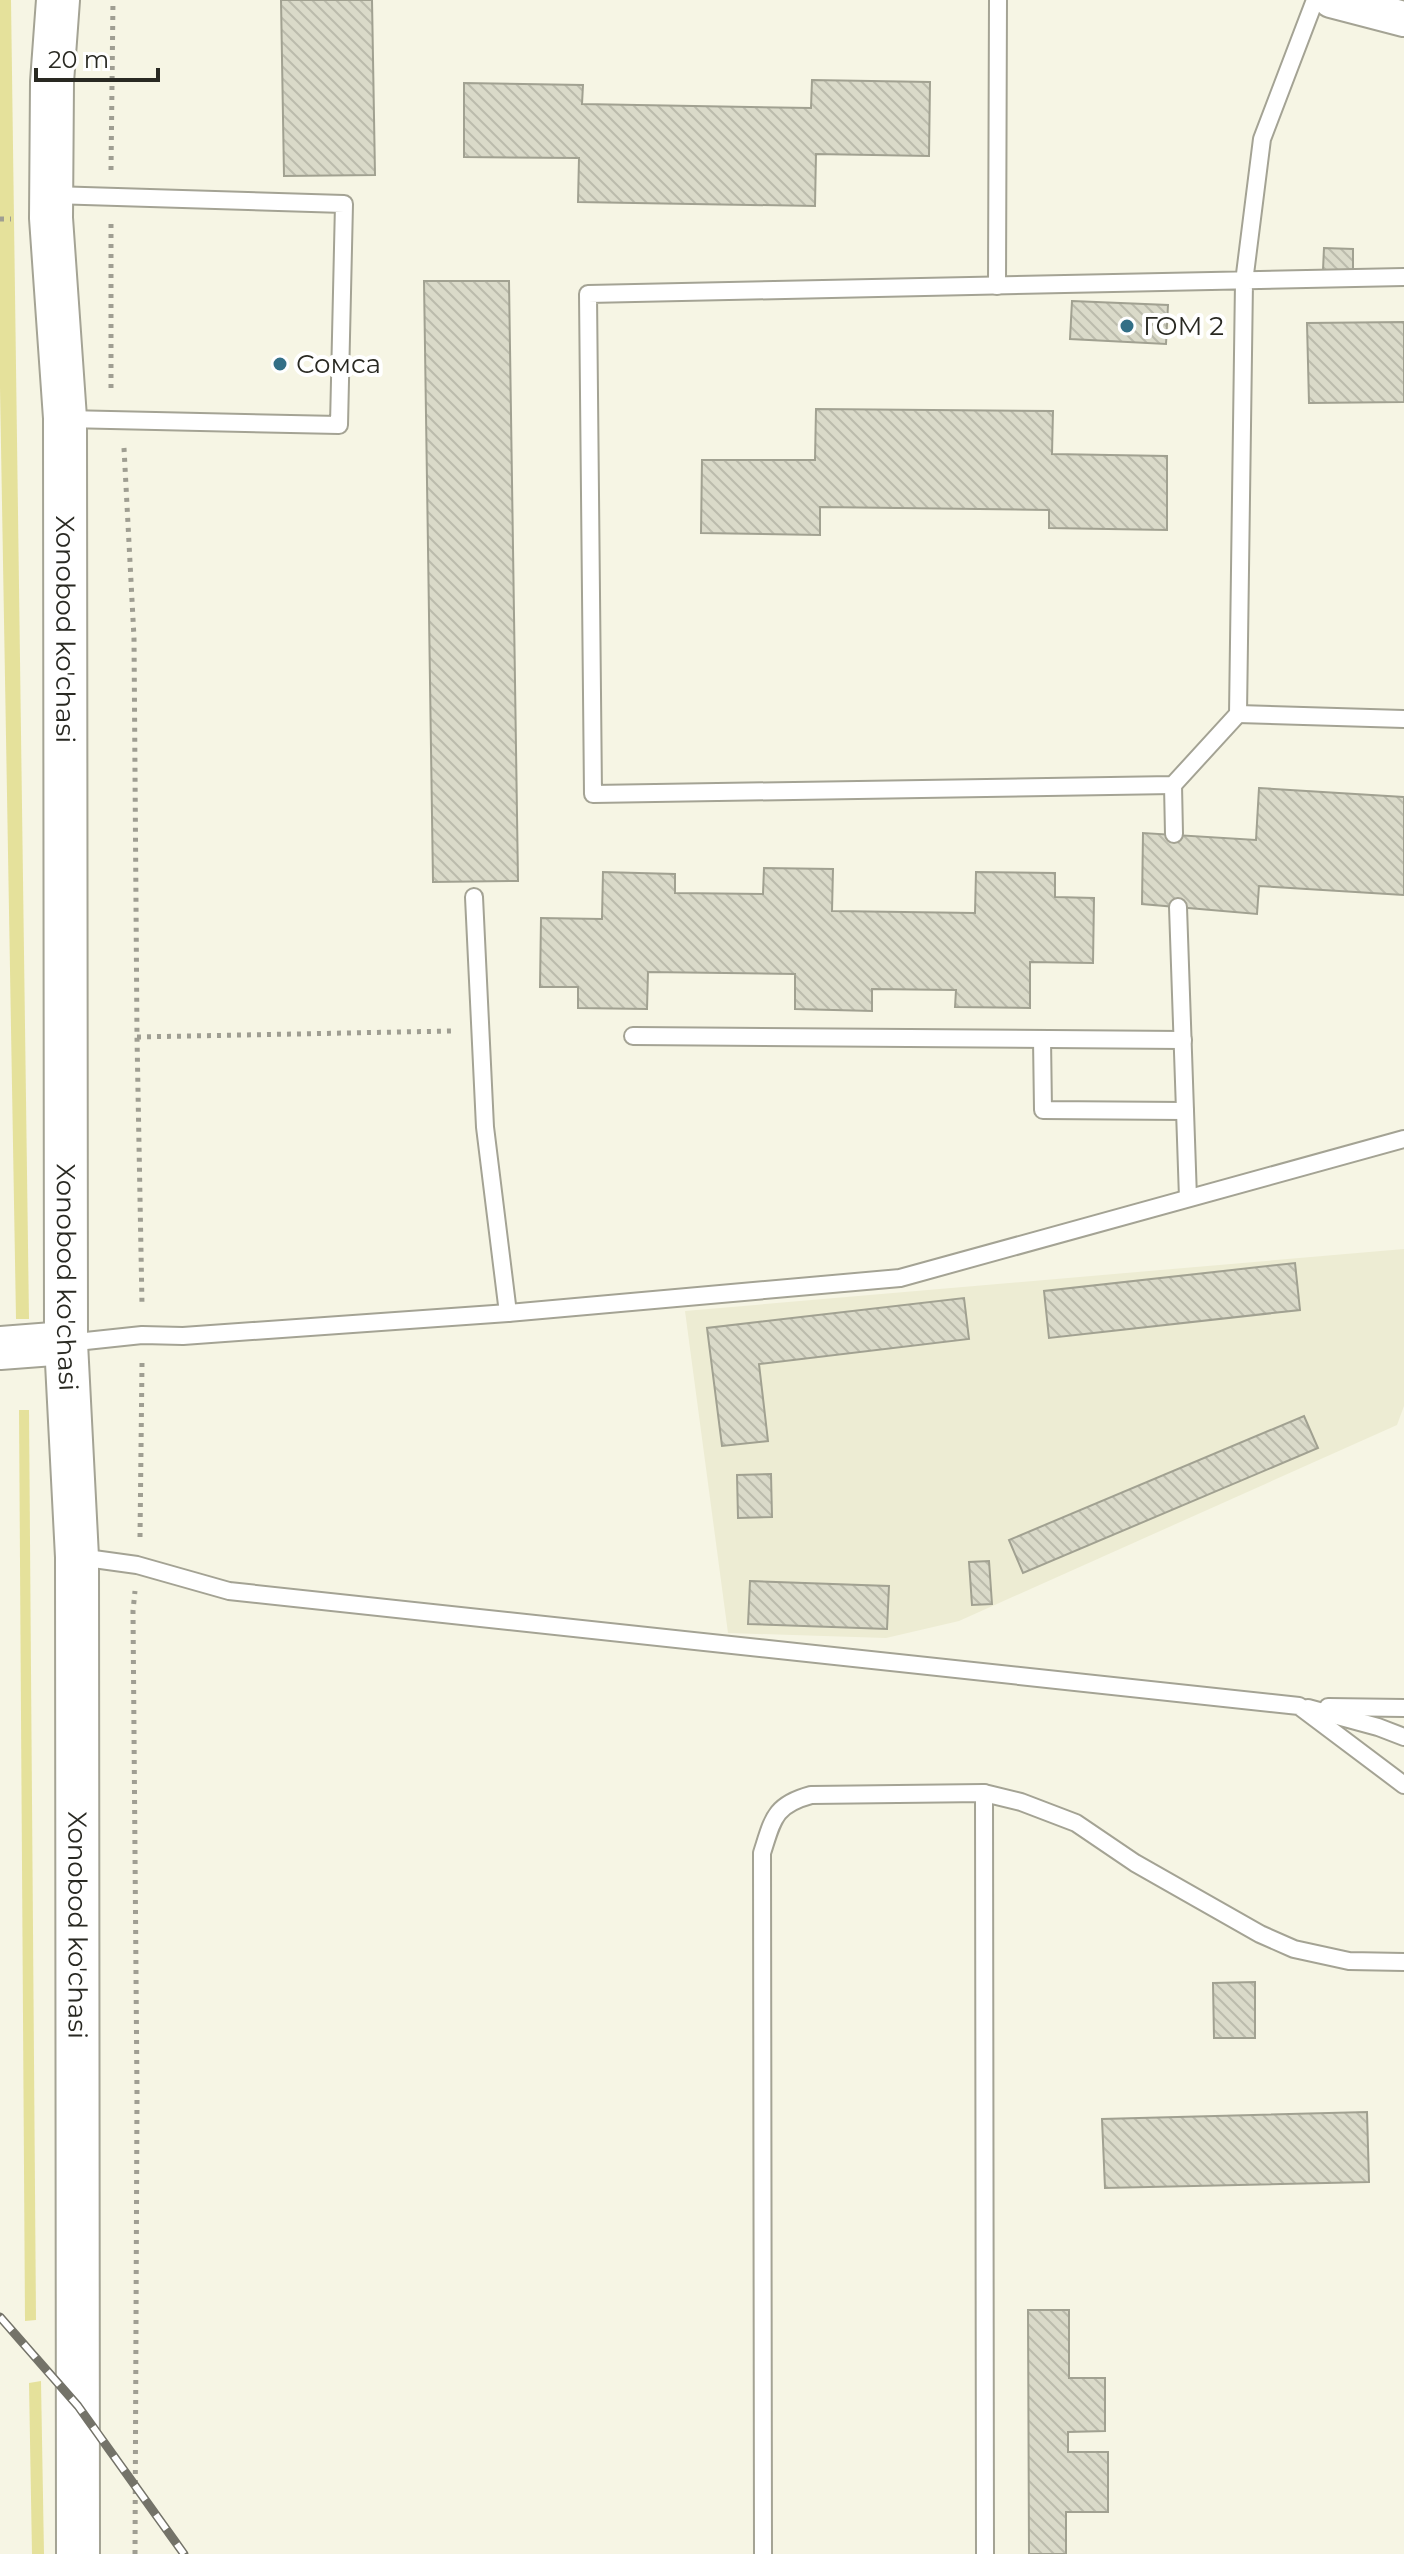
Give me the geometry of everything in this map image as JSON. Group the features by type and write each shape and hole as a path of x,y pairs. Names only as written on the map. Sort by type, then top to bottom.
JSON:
{"street":[{"name":"Xonobod ko'chasi","path":"58,0 52,82 52,195 53,267 65,418 66,1343 77,1557 78,2554"},
{"path":"1331,0 1404,19"},
{"path":"0,1348 66,1343"}],"lane":[{"path":"997,286 998,0"},
{"path":"1174,834 1173,785 1238,714 1244,282 1262,139 1315,0"},
{"path":"52,195 344,204 339,425 65,418"},
{"path":"1173,785 593,794 588,294 1404,277"},
{"path":"1238,714 1404,719"},
{"path":"474,897 485,1127 508,1313"},
{"path":"1178,907 1188,1198"},
{"path":"633,1036 1183,1040"},
{"path":"1042,1039 1043,1110 1185,1111"},
{"path":"66,1343 142,1335 183,1336 508,1313 900,1278 1404,1139"},
{"path":"77,1557 137,1565 229,1591 1299,1706 1404,1708"},
{"path":"1299,1706 1404,1737"},
{"path":"1299,1706 1404,1785"},
{"path":"984,1793 985,2554"},
{"path":"763,2554 762,1853 777,1813 789,1801 811,1795 984,1793 1021,1802 1076,1823 1149,1871 1260,1934 1294,1949 1349,1961 1404,1962"}],"path":[{"path":"113,0 111,420 123,437 134,638 142,1335 142,1518 133,1611 137,2079 135,2554"},
{"path":"137,1037 480,1030"}],"shaded area":[{"path":"0,0 11,0 29,1319 16,1319 0,387"},
{"path":"1404,1249 1404,1406 1397,1425 959,1621 886,1638 728,1633 685,1311"},
{"path":"19,1410 29,1410 36,2320 25,2321"},
{"path":"41,2381 44,2554 32,2554 29,2383"}],"building":[{"path":"281,0 372,0 375,175 284,176"},
{"path":"812,80 930,82 929,156 816,154 815,206 578,202 579,158 464,157 464,83 583,85 582,104 811,108"},
{"path":"1324,248 1353,249 1353,271 1323,270"},
{"path":"424,281 509,281 518,881 433,882"},
{"path":"1072,301 1168,305 1166,344 1070,339"},
{"path":"1404,322 1404,402 1309,403 1307,323"},
{"path":"816,409 1053,411 1052,454 1167,456 1167,530 1049,528 1049,510 820,507 820,535 701,533 702,460 815,460"},
{"path":"1259,788 1404,797 1404,895 1259,886 1257,914 1142,904 1143,833 1256,840"},
{"path":"764,868 833,869 832,911 975,913 976,872 1055,873 1055,897 1094,898 1093,963 1030,962 1030,1008 955,1007 956,990 872,989 872,1011 795,1009 795,974 648,972 647,1009 578,1008 578,987 540,987 541,918 602,919 603,872 675,874 675,893 763,894"},
{"path":"1295,1263 1300,1310 1049,1338 1044,1291"},
{"path":"964,1298 969,1339 759,1364 768,1441 722,1446 707,1328"},
{"path":"1304,1416 1318,1448 1023,1573 1009,1540"},
{"path":"771,1474 772,1517 738,1518 737,1475"},
{"path":"989,1561 992,1604 972,1605 969,1562"},
{"path":"750,1581 889,1586 887,1629 748,1624"},
{"path":"1255,1982 1255,2038 1214,2038 1213,1983"},
{"path":"1367,2112 1369,2182 1105,2188 1102,2119"},
{"path":"1028,2310 1069,2310 1069,2378 1105,2378 1105,2431 1068,2432 1068,2452 1108,2452 1108,2512 1066,2512 1066,2554 1029,2554"}],"railway":[{"path":"0,2317 78,2406 184,2554"}],"place":[{"name":"ГОМ 2","path":"1127,326"},
{"name":"Сомса","path":"280,364"}]}
